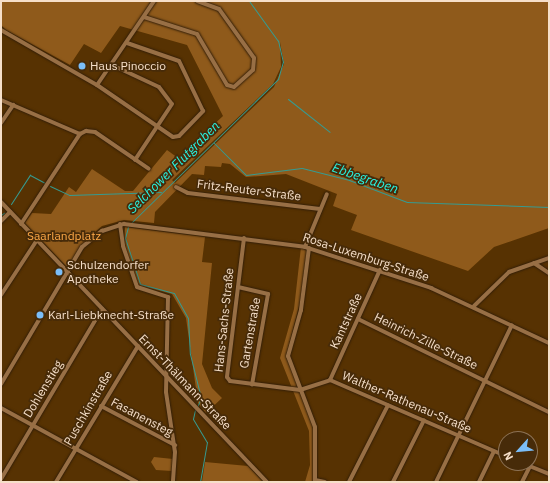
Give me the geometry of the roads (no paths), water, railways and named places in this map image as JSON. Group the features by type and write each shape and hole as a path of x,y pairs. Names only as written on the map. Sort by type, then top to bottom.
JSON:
{"street":[{"path":"97,85 127,43 154,1"},
{"path":"144,17 197,34 227,85 234,87 253,70 254,58 219,9 197,1"},
{"path":"1,30 97,85 158,127 178,137 202,115 203,109 177,59 127,43"},
{"path":"112,65 161,88 172,106 135,160"},
{"path":"1,100 80,134 92,131 149,169"},
{"path":"1,123 13,105"},
{"path":"21,224 80,134"},
{"name":"Fritz-Reuter-Straße","path":"176,187 190,193 320,209"},
{"path":"325,482 315,481 315,427 288,356 301,310 307,247 320,209 327,194"},
{"name":"Ernst-Thälmann-Straße","path":"1,202 267,482"},
{"path":"1,222 8,210"},
{"path":"120,224 123,246 137,287 168,297 166,376 175,445 173,482"},
{"name":"Rosa-Luxemburg-Straße","path":"67,272 92,237 120,224 244,238 307,247 380,270 474,306 549,342"},
{"name":"Hans-Sachs-Straße","path":"244,238 227,377 230,381 252,385 300,390"},
{"path":"1,295 37,240"},
{"path":"474,306 509,272 549,258"},
{"path":"534,263 549,273"},
{"name":"Kantstraße","path":"330,380 380,270"},
{"path":"1,384 67,272"},
{"name":"Gartenstraße","path":"238,287 268,294 252,385"},
{"name":"Dohlenstieg","path":"1,479 102,309"},
{"name":"Heinrich-Zille-Straße","path":"358,319 549,412"},
{"name":"Heinrich-Zille-Straße","path":"436,482 460,436 512,325"},
{"name":"Puschkinstraße","path":"56,482 138,346"},
{"name":"Walther-Rathenau-Straße","path":"300,390 330,380 498,453"},
{"path":"349,482 388,405"},
{"name":"Fasanensteg","path":"101,406 175,445"},
{"path":"1,408 129,480 137,482"},
{"path":"392,482 424,420"},
{"path":"479,482 494,451"},
{"path":"538,469 549,474"},
{"path":"522,482 528,471"}],"waterway":[{"name":"Selchower Flutgraben","path":"131,223 278,79 283,62 278,41 249,1"},
{"path":"288,99 330,132"},
{"name":"Ebbegraben","path":"214,143 246,175 302,168 349,180 407,202 549,207"},
{"path":"11,204 30,175 45,183"},
{"path":"50,186 69,195 161,192"},
{"name":"Selchower Flutgraben","path":"128,227 125,238 140,284 174,293 188,318 190,354 201,398 197,407"},
{"name":"Selchower Flutgraben","path":"195,410 193,419 207,442 200,482"}],"place":[{"name":"Haus Pinoccio","path":"82,66"},
{"name":"Schulzendorfer Apotheke","path":"59,272"},
{"name":"Karl-Liebknecht-Straße","path":"40,315"}],"park label":[{"name":"Saarlandplatz","path":"64,236"}]}
